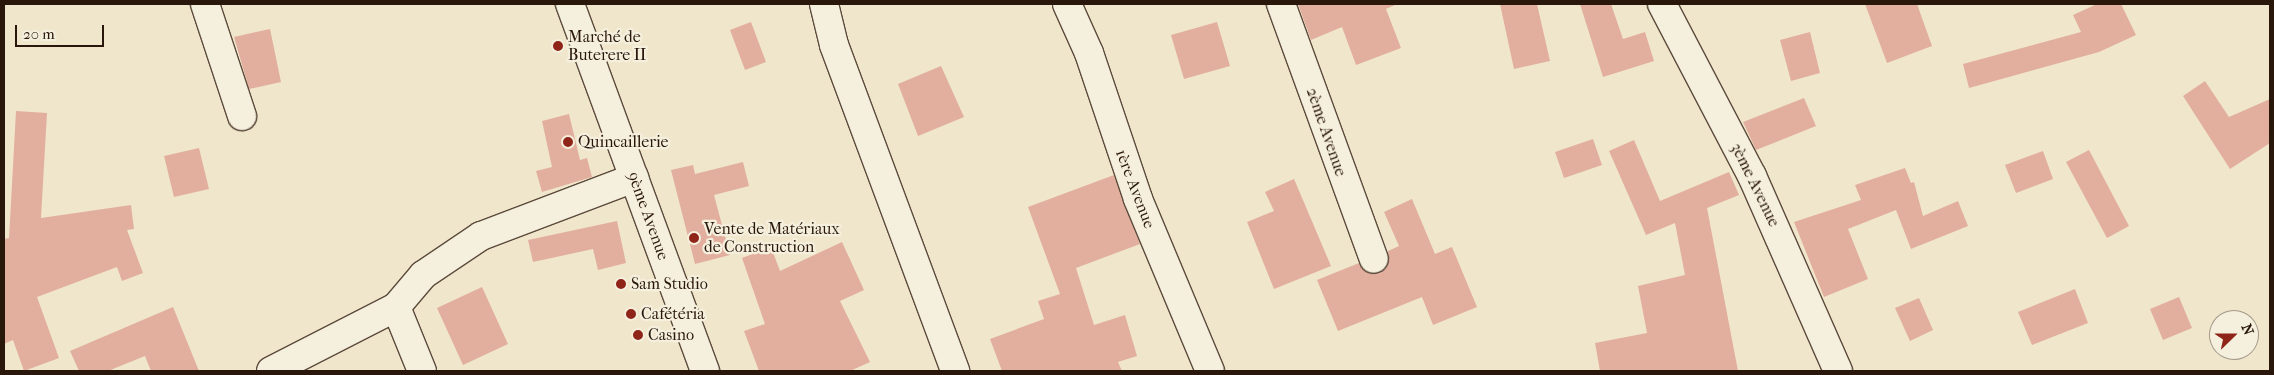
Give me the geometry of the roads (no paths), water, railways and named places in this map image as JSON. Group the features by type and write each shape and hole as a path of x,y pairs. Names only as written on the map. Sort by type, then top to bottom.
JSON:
{"street":[{"path":"205,4 242,116"},
{"name":"9ème Avenue","path":"570,4 706,371"},
{"path":"824,4 834,45 955,371"},
{"name":"1ère Avenue","path":"1067,4 1089,53 1135,190 1210,371"},
{"name":"2ème Avenue","path":"1281,4 1374,259"},
{"name":"3ème Avenue","path":"1662,4 1752,176 1838,371"},
{"path":"271,371 396,307 423,275 481,236 634,178"},
{"path":"396,307 422,371"}],"place":[{"name":"Marché de Buterere II","path":"558,46"},
{"name":"Quincaillerie","path":"568,142"},
{"name":"Vente de Matériaux de Construction","path":"694,238"},
{"name":"Sam Studio","path":"621,284"},
{"name":"Cafétéria","path":"631,314"},
{"name":"Casino","path":"638,335"}]}
